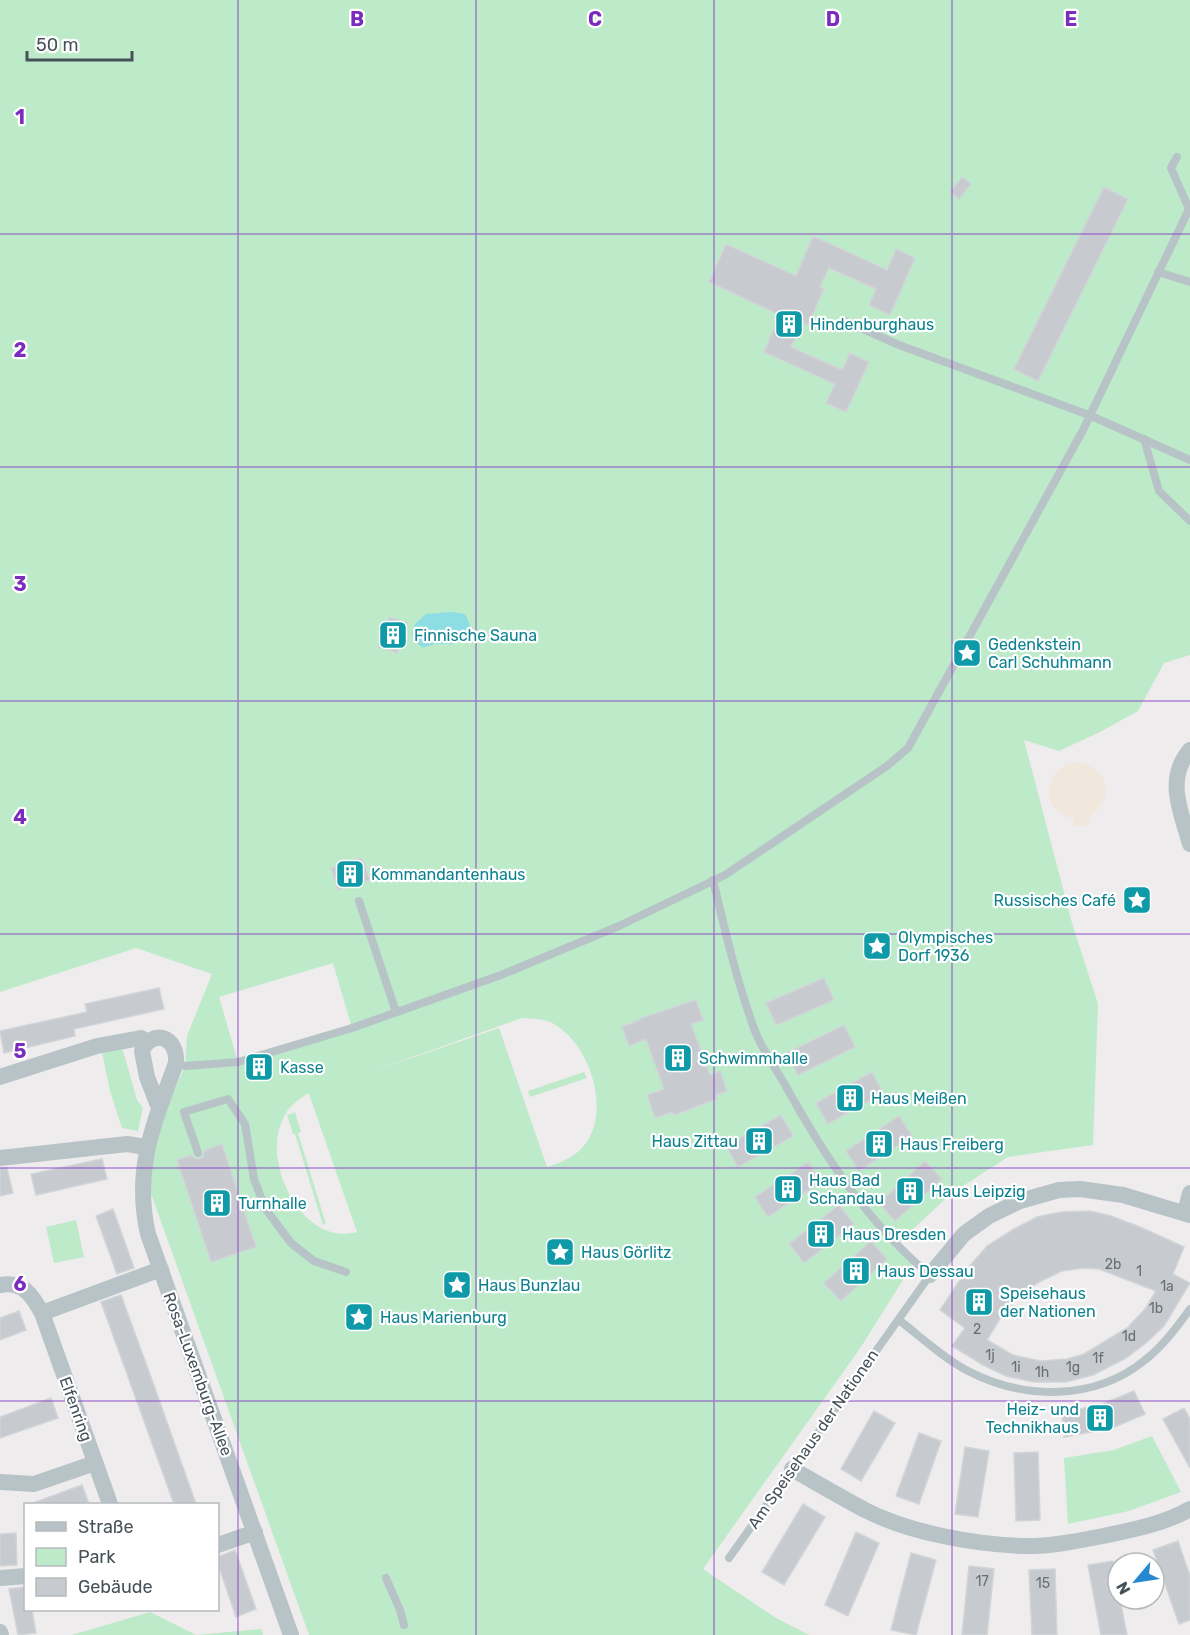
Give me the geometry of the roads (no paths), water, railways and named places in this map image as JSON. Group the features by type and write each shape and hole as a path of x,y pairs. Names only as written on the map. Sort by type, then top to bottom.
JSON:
{"street":[{"path":"1190,750 1178,770 1176,784 1190,844"},
{"path":"0,1077 97,1046 141,1038 148,1042"},
{"path":"159,1108 143,1062 142,1051 148,1042 158,1038 168,1039 177,1051 176,1063"},
{"name":"Rosa-Luxemburg-Allee","path":"176,1063 146,1147 143,1211 148,1234 291,1635"},
{"path":"0,1158 127,1144 146,1147"},
{"name":"Am Speisehaus der Nationen","path":"930,1275 964,1234 989,1216 1020,1201 1059,1190 1123,1195 1188,1214"},
{"path":"1188,1214 1190,1193"},
{"path":"42,1313 161,1269"},
{"name":"Elfenring","path":"0,1285 10,1283 31,1293 42,1313 110,1503"},
{"path":"0,1482 34,1484 95,1463"},
{"path":"792,1469 868,1512 898,1523 935,1535 1022,1546 1073,1542 1135,1530 1182,1514 1190,1509"},
{"path":"219,1545 255,1532"},
{"path":"0,1578 24,1576"}],"lane":[{"path":"176,1063 185,1065 238,1062 352,1028 501,975 609,931 725,875 887,766 908,748 1083,430 1189,209 1171,168 1177,157"},
{"path":"1158,272 1190,282"},
{"path":"845,321 899,345 1089,415 1190,460"},
{"path":"1144,439 1159,491 1190,520"},
{"path":"713,880 730,950 756,1032 808,1127 860,1200 905,1254 930,1275"},
{"path":"359,901 396,1012"},
{"path":"198,1153 184,1112 228,1099 245,1124 254,1179 266,1208 291,1243 314,1261 346,1272"},
{"name":"Am Speisehaus der Nationen","path":"729,1558 930,1275"},
{"path":"899,1320 967,1370 988,1380 1017,1389 1058,1392 1097,1386 1130,1371 1158,1349 1190,1309"},
{"path":"386,1578 404,1625"}],"water":[{"path":"451,612 465,614 470,625 469,637 457,643 435,644 423,648 414,641 412,632 415,624 426,614"}],"place":[{"name":"Hindenburghaus","path":"789,324"},
{"name":"Finnische Sauna","path":"393,635"},
{"name":"Gedenkstein Carl Schuhmann","path":"967,653"},
{"name":"Kommandantenhaus","path":"350,874"},
{"name":"Russisches Café","path":"1137,900"},
{"name":"Olympisches Dorf 1936","path":"877,946"},
{"name":"Schwimmhalle","path":"678,1058"},
{"name":"Kasse","path":"259,1067"},
{"name":"Haus Meißen","path":"850,1098"},
{"name":"Haus Zittau","path":"759,1141"},
{"name":"Haus Freiberg","path":"879,1144"},
{"name":"Haus Bad Schandau","path":"788,1189"},
{"name":"Haus Leipzig","path":"910,1191"},
{"name":"Turnhalle","path":"217,1203"},
{"name":"Haus Dresden","path":"821,1234"},
{"name":"Haus Görlitz","path":"560,1252"},
{"name":"Haus Dessau","path":"856,1271"},
{"name":"Haus Bunzlau","path":"457,1285"},
{"name":"Speisehaus der Nationen","path":"979,1302"},
{"name":"Haus Marienburg","path":"359,1317"},
{"name":"Heiz- und Technikhaus","path":"1100,1418"}]}
